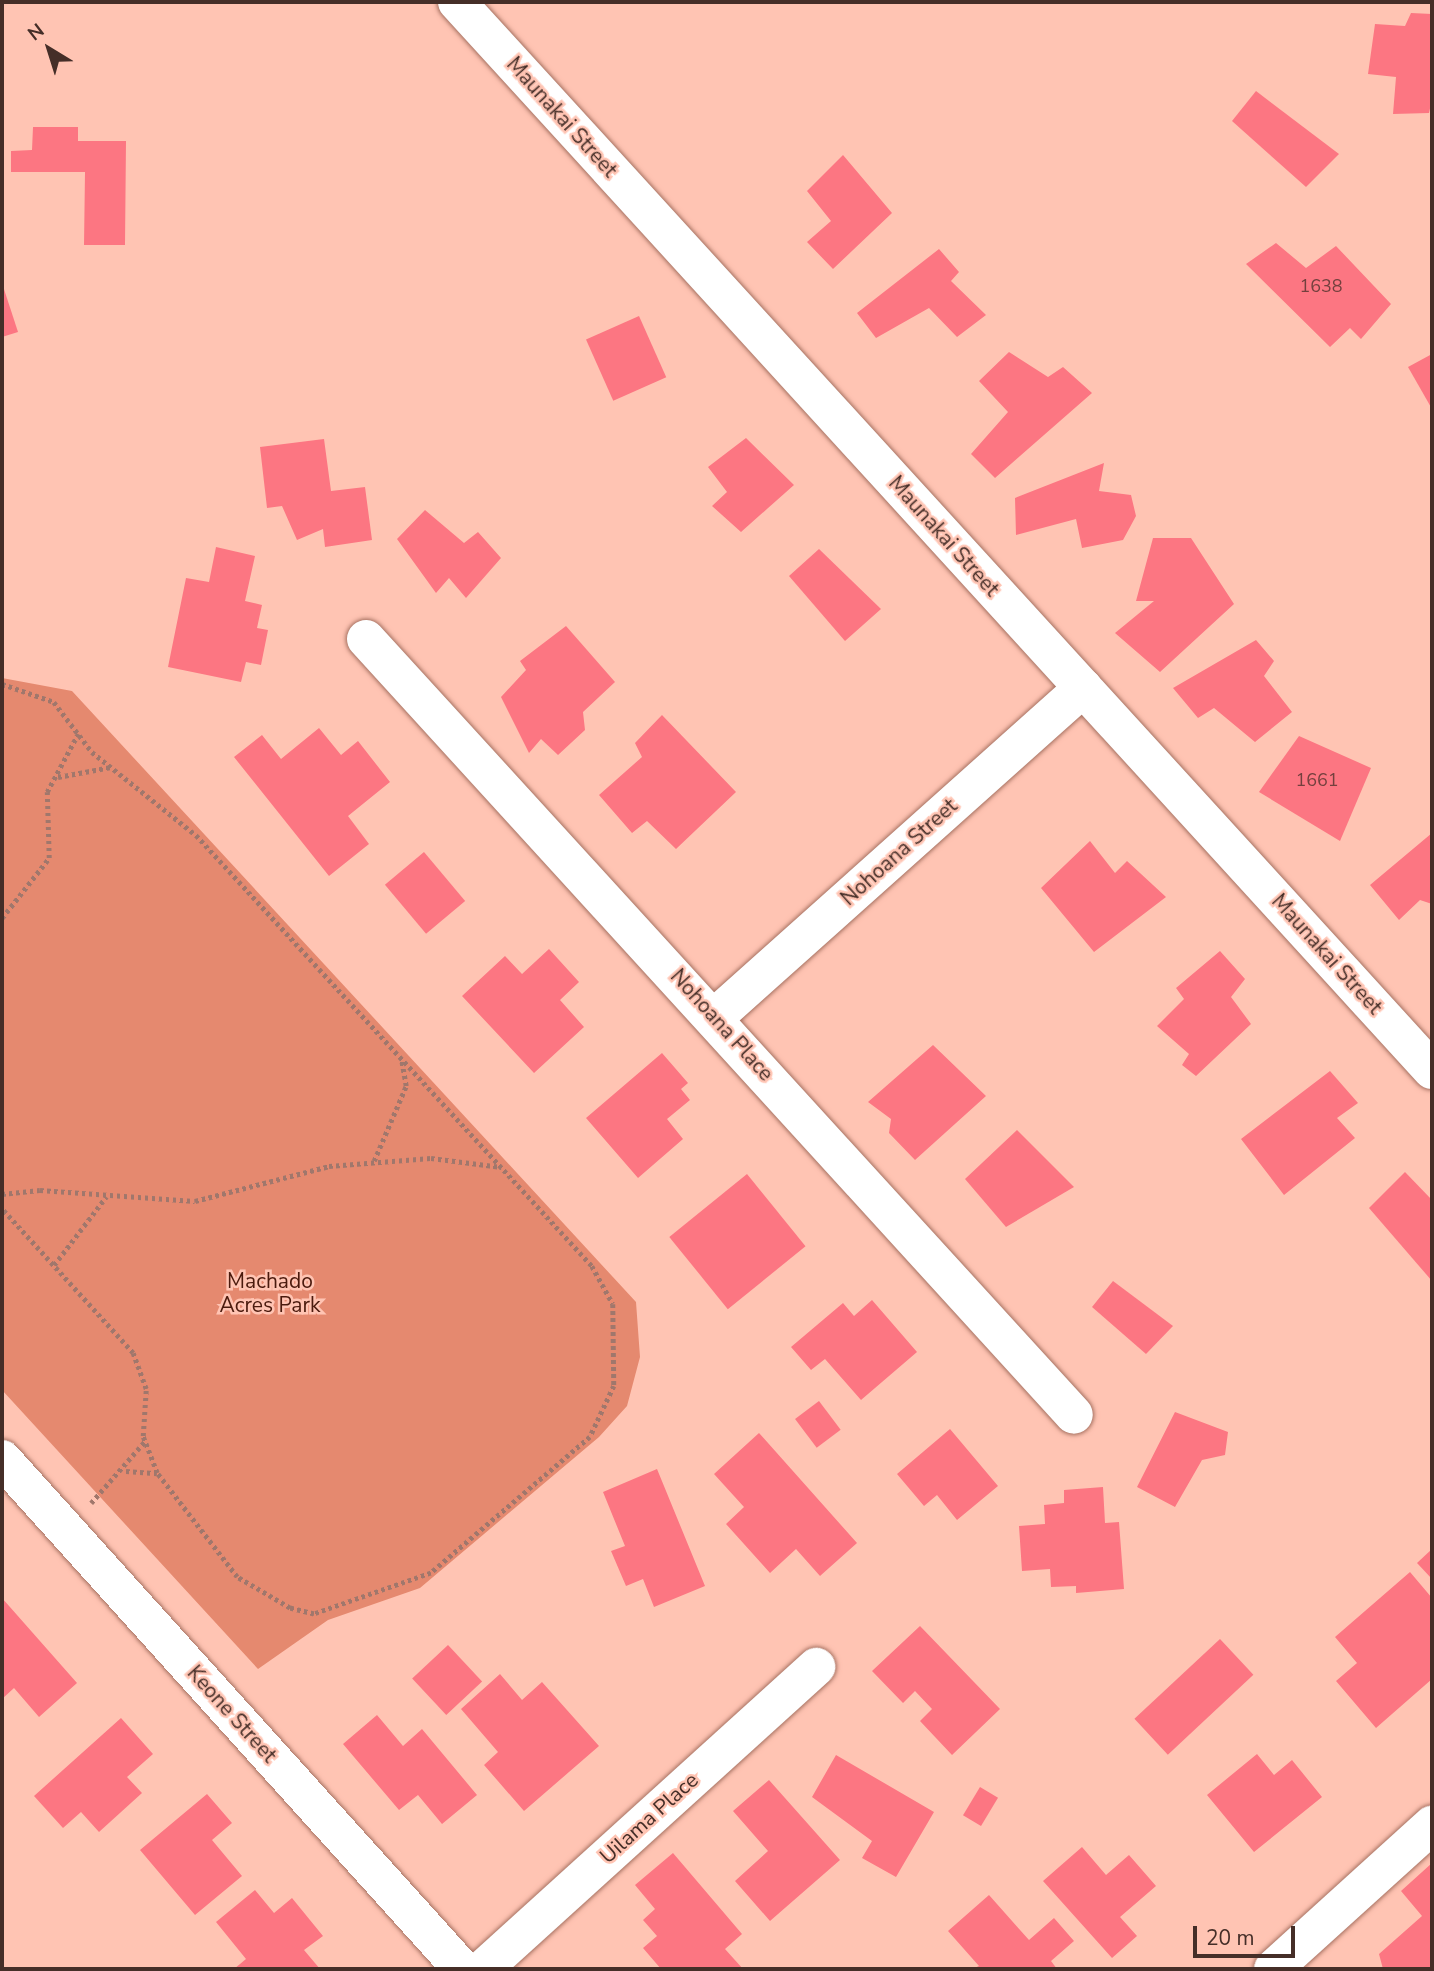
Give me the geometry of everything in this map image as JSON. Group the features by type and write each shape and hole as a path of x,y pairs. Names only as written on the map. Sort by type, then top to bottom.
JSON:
{"street":[{"name":"Maunakai Street","path":"457,2 1083,688 1428,1056"},
{"name":"Nohoana Place","path":"366,639 715,1017 1074,1415"},
{"name":"Nohoana Street","path":"715,1017 1083,688"},
{"name":"Keone Street","path":"7,1475 462,1969"},
{"name":"Uilama Place","path":"482,1969 816,1667"},
{"path":"1273,1969 1432,1825"}],"path":[{"path":"2,684 54,702 78,734 112,767 196,835 592,1266 612,1304 614,1386 590,1437 431,1573 314,1614 290,1608 237,1577 157,1473 145,1441 146,1389 133,1353 2,1209"},
{"path":"2,918 49,858 47,792 78,734"},
{"path":"57,777 112,767"},
{"path":"373,1161 406,1087 401,1057"},
{"path":"2,1194 195,1201 277,1175 373,1161 431,1158 501,1167"},
{"path":"54,1265 107,1196"},
{"path":"100,1496 126,1471 145,1441"},
{"path":"126,1471 157,1473"}],"green space":[{"name":"Machado Acres Park","path":"2,678 72,691 636,1302 640,1357 627,1406 599,1437 420,1588 328,1620 258,1669 2,1390"}],"building":[{"path":"1411,13 1432,14 1432,99 1429,113 1393,114 1396,77 1368,74 1375,24 1405,26"},
{"path":"1256,91 1339,154 1306,187 1232,121"},
{"path":"33,127 78,127 78,141 126,141 125,245 84,245 85,172 11,172 11,151 32,150"},
{"path":"843,155 892,213 833,269 807,242 831,221 807,191"},
{"path":"1276,243 1306,268 1336,246 1391,304 1361,339 1350,328 1330,347 1246,264"},
{"path":"939,249 959,272 951,281 986,315 957,337 929,308 876,338 857,313"},
{"path":"2,283 18,332 2,337"},
{"path":"639,316 666,377 613,401 586,340"},
{"path":"1009,352 1048,377 1063,367 1092,393 995,478 971,454 1008,412 979,381"},
{"path":"1432,354 1432,409 1408,367"},
{"path":"746,438 794,485 741,532 712,506 727,492 708,467"},
{"path":"324,439 331,491 365,487 372,540 325,547 323,529 297,540 282,506 267,508 260,447"},
{"path":"1104,463 1099,491 1131,495 1136,516 1123,540 1082,548 1076,519 1016,535 1015,498"},
{"path":"425,510 464,543 478,532 501,558 466,598 449,578 436,593 397,539"},
{"path":"1153,538 1191,538 1234,604 1160,672 1115,633 1154,601 1136,601"},
{"path":"216,547 255,556 245,601 262,605 257,628 268,630 261,665 246,662 241,682 168,667 186,578 209,582"},
{"path":"819,549 881,609 845,641 789,576"},
{"path":"566,626 615,682 583,712 585,730 558,755 541,739 529,753 501,697 526,670 520,661"},
{"path":"1256,640 1274,661 1264,676 1292,712 1255,742 1214,708 1198,718 1173,688"},
{"path":"662,715 736,792 676,849 647,821 632,833 599,795 642,757 635,743"},
{"path":"319,728 341,755 358,741 390,782 348,816 369,844 329,876 234,757 262,735 281,759"},
{"path":"1299,736 1371,768 1340,841 1259,792"},
{"path":"1432,833 1432,904 1420,900 1399,920 1370,885"},
{"path":"1090,841 1115,873 1127,861 1166,897 1094,952 1041,888"},
{"path":"424,852 465,901 426,934 385,885"},
{"path":"549,949 579,982 560,1000 584,1027 534,1073 462,996 505,956 522,974"},
{"path":"1220,951 1245,979 1231,997 1251,1024 1196,1076 1182,1065 1189,1054 1157,1026 1184,999 1176,988"},
{"path":"933,1045 986,1096 915,1160 889,1133 891,1119 868,1102"},
{"path":"662,1053 688,1083 681,1089 690,1100 667,1119 683,1139 638,1178 586,1118"},
{"path":"1330,1071 1358,1103 1337,1118 1355,1138 1284,1195 1241,1139"},
{"path":"1017,1130 1074,1187 1006,1227 965,1179"},
{"path":"1405,1172 1432,1200 1432,1281 1369,1208"},
{"path":"747,1174 806,1246 728,1309 669,1237"},
{"path":"1113,1281 1173,1326 1146,1354 1092,1307"},
{"path":"872,1300 917,1352 861,1400 825,1359 811,1370 791,1347 843,1303 854,1316"},
{"path":"819,1401 841,1430 817,1448 795,1419"},
{"path":"1175,1412 1228,1432 1225,1455 1202,1460 1175,1507 1137,1487"},
{"path":"950,1429 998,1486 957,1520 937,1495 924,1506 897,1474"},
{"path":"759,1433 857,1543 820,1576 796,1549 770,1573 726,1524 744,1507 714,1474"},
{"path":"657,1469 705,1586 654,1607 643,1579 626,1586 611,1551 625,1546 603,1492"},
{"path":"1103,1487 1105,1523 1119,1522 1124,1589 1076,1593 1076,1586 1051,1587 1050,1569 1022,1571 1019,1526 1045,1524 1044,1505 1064,1503 1064,1490"},
{"path":"1432,1549 1432,1579 1417,1563"},
{"path":"1410,1572 1432,1598 1432,1679 1376,1728 1336,1681 1357,1663 1335,1637"},
{"path":"2,1598 77,1683 39,1717 14,1688 2,1699"},
{"path":"920,1626 1000,1709 952,1755 920,1721 932,1709 915,1691 903,1703 872,1671"},
{"path":"1220,1639 1253,1675 1168,1755 1134,1719"},
{"path":"448,1645 482,1682 446,1715 412,1678"},
{"path":"500,1674 522,1700 542,1682 599,1746 524,1811 484,1765 498,1752 461,1709"},
{"path":"377,1715 403,1746 422,1729 477,1795 442,1824 418,1795 399,1810 343,1744"},
{"path":"121,1718 153,1754 127,1777 142,1793 99,1832 81,1812 63,1828 34,1796"},
{"path":"1257,1754 1274,1775 1292,1760 1322,1797 1254,1852 1207,1795"},
{"path":"836,1755 934,1812 896,1877 862,1858 872,1841 812,1797"},
{"path":"769,1780 840,1860 770,1921 735,1881 768,1851 733,1811"},
{"path":"980,1787 998,1798 981,1826 963,1815"},
{"path":"207,1794 232,1823 212,1840 242,1876 195,1915 140,1850"},
{"path":"1082,1847 1106,1875 1129,1855 1156,1886 1120,1917 1137,1936 1112,1958 1043,1881"},
{"path":"673,1853 742,1934 725,1949 743,1969 661,1969 643,1948 657,1936 643,1920 655,1909 635,1885"},
{"path":"1432,1863 1432,1969 1383,1969 1379,1954 1422,1916 1401,1891"},
{"path":"255,1890 274,1913 292,1898 323,1936 304,1950 320,1969 234,1969 246,1959 216,1922"},
{"path":"989,1895 1029,1940 1054,1918 1074,1941 1051,1961 1057,1969 972,1969 979,1966 948,1931"}]}
